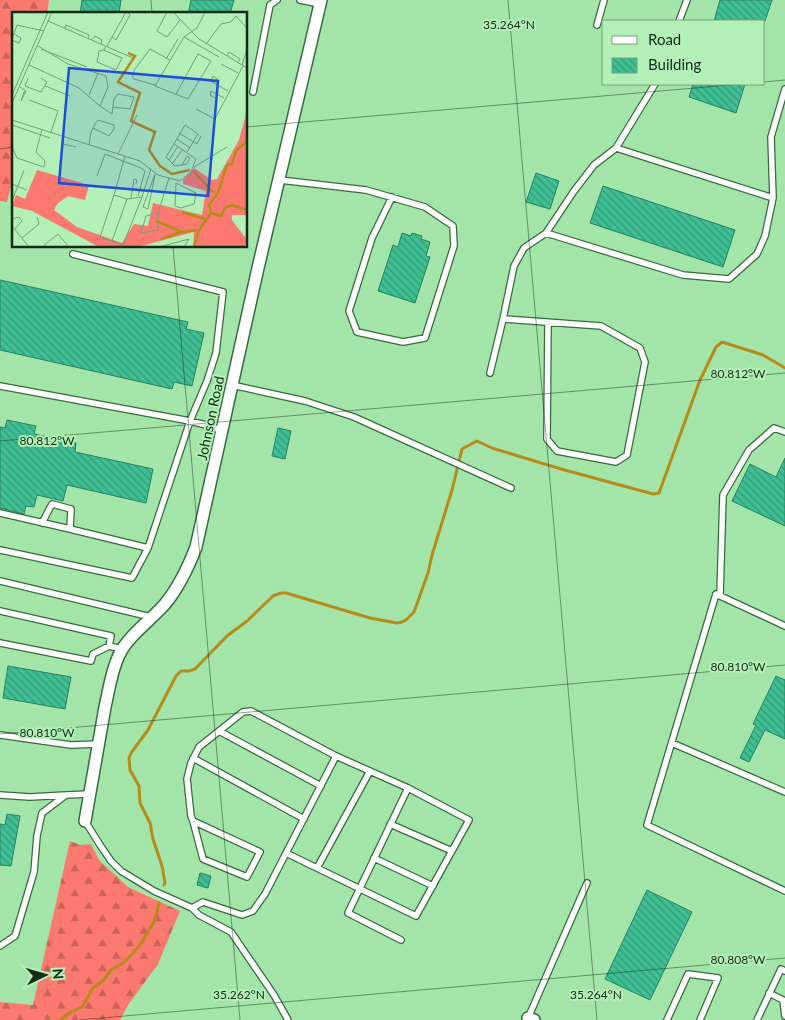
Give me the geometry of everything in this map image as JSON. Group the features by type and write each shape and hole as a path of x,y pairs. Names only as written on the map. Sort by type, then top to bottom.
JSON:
{"street":[{"name":"Johnson Road","path":"85,821 98,744 116,661 122,649 164,605 187,570 196,547 320,2"}],"lane":[{"path":"253,92 270,5 277,0"},
{"path":"300,0 320,2"},
{"path":"597,25 604,0"},
{"path":"679,20 687,0"},
{"path":"490,373 514,266 524,248 546,233 594,165 616,148 654,85"},
{"path":"546,233 683,275 729,279 756,254 765,236 773,198 770,137 785,89"},
{"path":"616,148 773,198"},
{"path":"280,180 366,190 392,197 425,207 453,226 454,246 425,338 403,342 356,332 349,310 372,238 392,197"},
{"path":"0,550 132,578 148,548 190,421 207,381 216,353 223,292 73,254"},
{"path":"503,319 601,326 640,348 645,362 627,455 616,462 557,451 547,439 548,323"},
{"path":"232,385 304,400 354,417 511,488"},
{"path":"0,386 190,421 222,431"},
{"path":"720,596 723,495 749,450 774,428 785,432"},
{"path":"42,523 52,504 71,509 70,529"},
{"path":"0,513 148,548"},
{"path":"0,581 151,617"},
{"path":"785,626 716,594 647,825 785,891"},
{"path":"0,611 112,636 109,646"},
{"path":"0,643 91,661 93,654 109,646 122,649"},
{"path":"193,821 260,852 247,877 203,858 193,821 187,779 198,747 243,712 250,711 336,756 408,788 469,820 416,916 286,853"},
{"path":"219,731 321,786"},
{"path":"0,735 71,745 98,744"},
{"path":"672,743 785,792"},
{"path":"192,908 203,902 242,915 253,911 265,894 336,756"},
{"path":"193,758 304,819"},
{"path":"317,868 370,771"},
{"path":"401,940 348,913 408,788"},
{"path":"0,795 30,797 90,794"},
{"path":"0,946 15,936 34,872 37,836 42,813 66,795"},
{"path":"85,821 100,845 121,871 154,891 192,908 199,915 231,932 274,994 288,1020"},
{"path":"390,824 452,851"},
{"path":"374,858 433,886"},
{"path":"531,1019 587,883"},
{"path":"757,1020 780,969 785,971"},
{"path":"666,1020 688,974 718,978 700,1020"},
{"path":"769,993 784,1001 785,1016"}],"shaded area":[{"path":"0,0 785,0 785,1020 0,1020"}],"green space":[{"path":"0,0 49,0 47,12 12,12 12,183 7,202 0,201"},
{"path":"70,841 80,845 91,844 99,860 128,887 180,911 158,964 128,1005 120,1020 0,1020 0,1002 33,1005"}],"building":[{"path":"82,0 121,0 119,12 80,12"},
{"path":"191,0 234,0 231,12 188,12"},
{"path":"720,0 772,0 765,21 714,20"},
{"path":"693,85 745,85 736,113 689,97"},
{"path":"536,173 559,181 550,209 526,202"},
{"path":"603,186 735,230 723,267 590,223"},
{"path":"402,233 411,236 412,233 422,236 421,239 430,242 426,256 430,257 415,303 378,291 393,245 398,247"},
{"path":"0,280 188,322 186,329 204,333 192,386 174,382 172,389 0,350"},
{"path":"7,420 36,426 34,434 76,443 75,452 153,469 146,503 67,485 63,501 37,495 34,507 26,506 24,514 0,508 0,427 5,428"},
{"path":"278,428 291,431 285,459 272,456"},
{"path":"785,458 785,526 732,501 750,464 776,477"},
{"path":"8,666 71,677 65,709 3,698"},
{"path":"776,676 785,680 785,739 765,730 749,762 740,758 756,725 753,724"},
{"path":"7,814 20,816 11,866 0,865 0,824 5,825"},
{"path":"200,873 211,876 208,888 197,885"},
{"path":"647,890 692,912 650,1000 605,979"}],"waterway":[{"path":"164,885 162,866 150,823 140,803 139,786 130,770 129,758 148,730 176,676 181,671 195,669 227,636 247,621 273,596 281,593 370,618 397,623 406,620 414,612 428,573 462,449 477,441 492,448 561,469 653,494 659,493 700,380 716,347 722,342 763,355 785,368"},
{"path":"60,1020 82,1007 93,988 103,981 111,970 123,963 140,945 154,922 159,903"}]}
